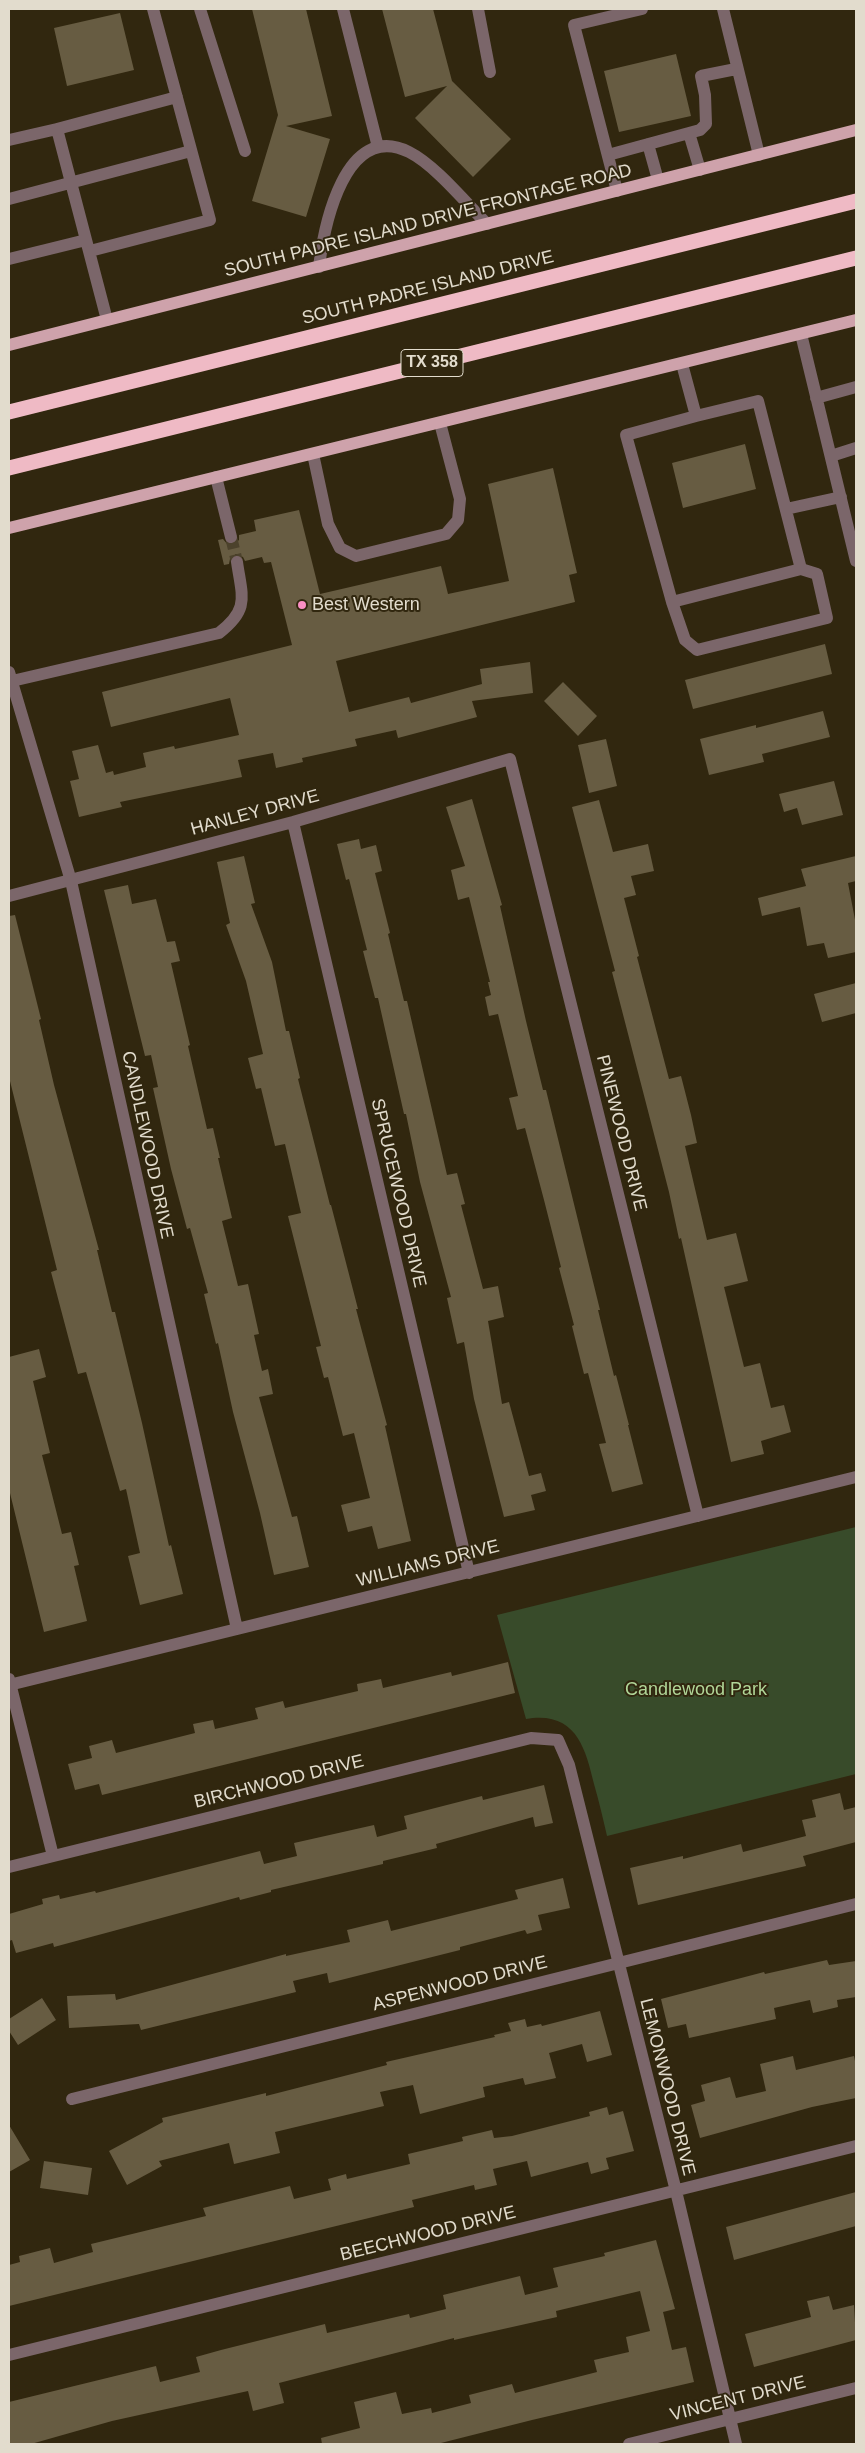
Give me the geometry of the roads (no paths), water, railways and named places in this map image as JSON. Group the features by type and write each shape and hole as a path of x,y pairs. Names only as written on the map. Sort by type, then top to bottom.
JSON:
{"highway":[{"name":"SOUTH PADRE ISLAND DRIVE","path":"9,412 856,201"},
{"name":"TX 358","path":"9,468 856,258"}],"main road":[{"name":"SOUTH PADRE ISLAND DRIVE FRONTAGE ROAD","path":"9,345 856,130"},
{"path":"9,528 856,320"}],"street":[{"path":"9,259 88,246 210,220 153,9"},
{"path":"200,9 245,151"},
{"path":"344,9 378,148"},
{"path":"478,9 490,72"},
{"path":"617,191 574,25 642,9"},
{"path":"723,9 736,69 759,155"},
{"path":"608,155 700,130 706,124 705,95 701,76 736,69"},
{"path":"9,140 177,97"},
{"path":"57,129 107,320"},
{"path":"689,133 700,170"},
{"path":"648,144 658,180"},
{"path":"319,267 324,233 334,199 351,166 368,152 378,148 393,147 408,151 424,160 487,224"},
{"path":"9,199 192,151"},
{"path":"801,334 856,561"},
{"path":"682,364 696,416"},
{"path":"816,398 856,386"},
{"path":"672,602 801,569 817,574 827,618 696,650 685,640 672,602 626,435 696,416 758,402 801,569"},
{"path":"313,454 328,524 340,548 356,556 446,534 458,520 460,500 440,423"},
{"path":"831,456 856,448"},
{"path":"216,478 231,537"},
{"path":"786,509 841,497"},
{"path":"10,676 219,633 234,621 242,602 237,562"},
{"name":"CANDLEWOOD DRIVE","path":"10,676 71,881 237,1629"},
{"name":"HANLEY DRIVE","path":"9,896 293,822 510,759"},
{"name":"PINEWOOD DRIVE","path":"510,759 698,1516"},
{"name":"SPRUCEWOOD DRIVE","path":"293,822 469,1572"},
{"name":"WILLIAMS DRIVE","path":"9,1683 856,1477"},
{"path":"9,1683 53,1856"},
{"name":"BIRCHWOOD DRIVE","path":"9,1868 531,1738 558,1740"},
{"name":"LEMONWOOD DRIVE","path":"558,1740 569,1765 676,2191 736,2444"},
{"name":"ASPENWOOD DRIVE","path":"72,2099 856,1904"},
{"name":"BEECHWOOD DRIVE","path":"9,2356 856,2146"},
{"name":"VINCENT DRIVE","path":"629,2444 856,2388"}],"tunnel":[{"path":"231,537 237,562"}],"place":[{"name":"Best Western","path":"302,605"}],"park label":[{"name":"Candlewood Park","path":"696,1690"}]}
